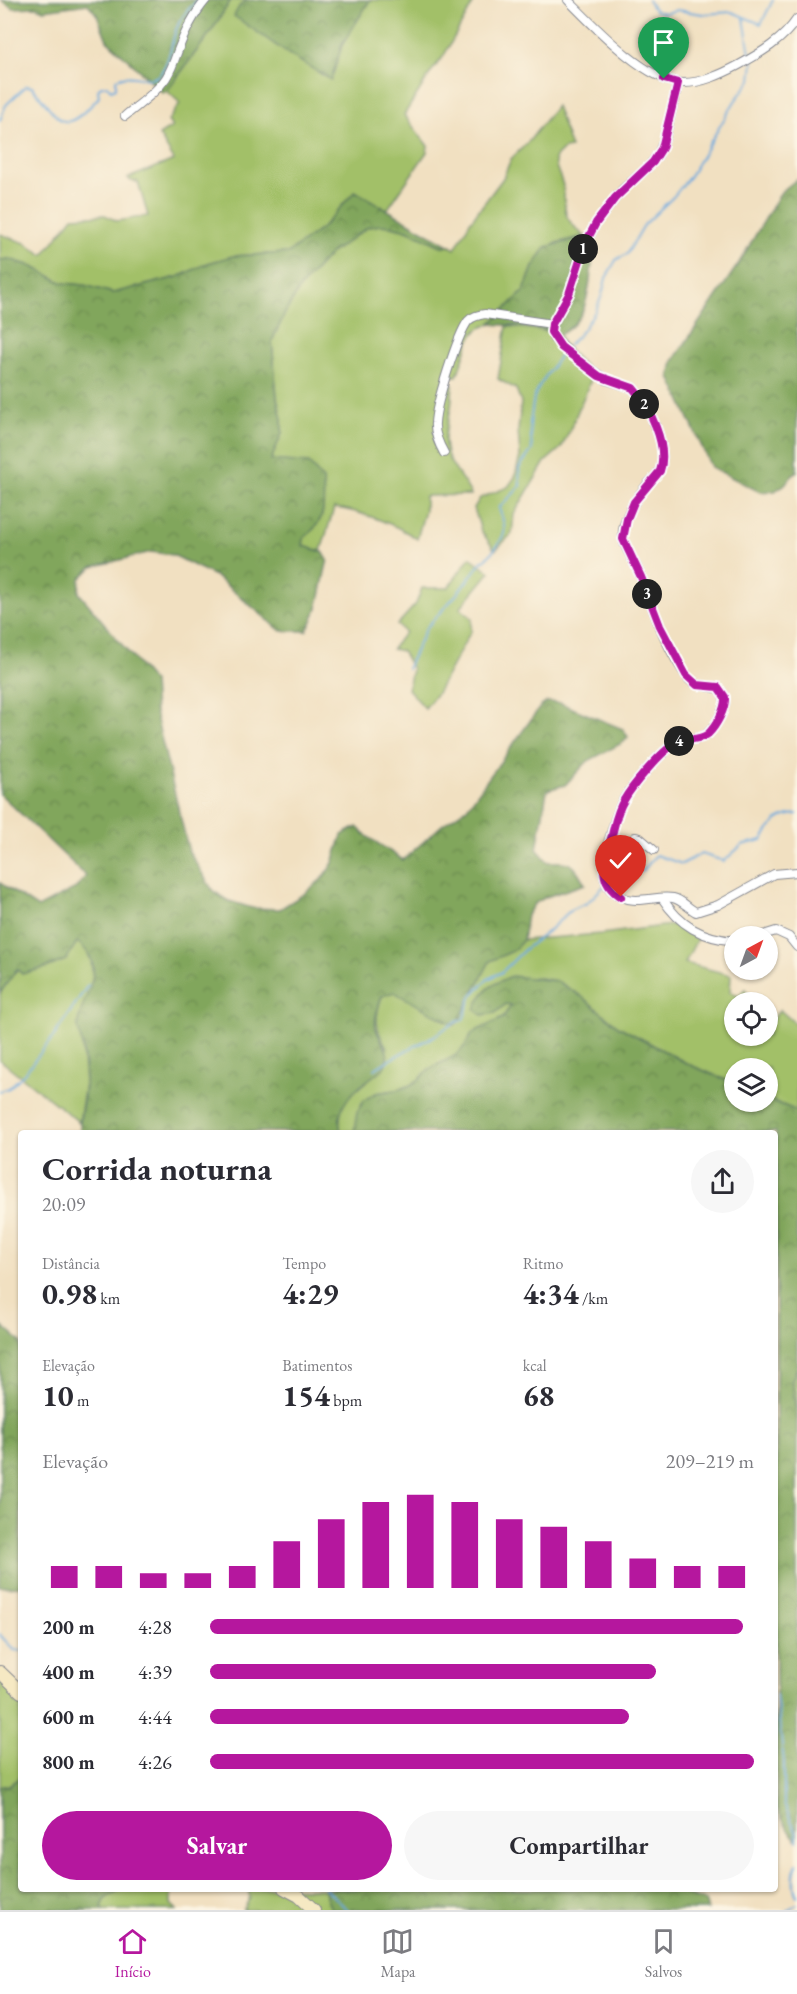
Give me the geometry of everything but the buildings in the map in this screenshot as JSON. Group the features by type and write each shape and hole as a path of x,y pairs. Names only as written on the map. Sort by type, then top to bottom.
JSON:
{"street":[{"path":"125,116 166,78 188,28 206,0"},
{"path":"568,0 596,28 635,61 654,74 678,83 702,81 741,64 778,40 797,19"},
{"path":"678,83 662,148 653,162 615,198 596,223 581,253 569,294 552,324 551,332 554,339 585,366 607,380 633,388 657,431 663,450 662,466 634,502 627,519 623,539 660,626 686,675 697,685 718,687 725,697 724,707 710,732 703,737 686,739 673,744 624,798 605,858 604,873 607,884 613,892 625,899 644,901 662,898 677,899 696,912 726,901 774,873 797,872"},
{"path":"444,453 436,437 434,424 442,389 461,335 468,322 478,315 485,314 552,324"},
{"path":"607,884 612,871 635,837 640,838 654,850"},
{"path":"662,898 682,923 709,936 724,939"},
{"path":"778,932 789,938 797,947"},
{"path":"0,1671 18,1689"},
{"path":"292,1892 314,1910"}],"green space":[{"path":"1,0 231,0 210,33 167,91 163,93 107,40 97,15 88,4 44,10 36,7 13,8"},
{"path":"231,0 247,0 239,7 331,80 342,45 370,0 475,0 443,57 404,115 428,146 427,152 387,210 355,192 322,228 288,253 233,256 208,263 178,277 113,293 84,285 63,283 31,266 9,259 0,260 0,234 25,243 43,255 73,217 105,215 117,221 148,216 138,182 128,178 174,160 159,135 172,127 168,121 180,103 167,91 210,33"},
{"path":"247,0 370,0 342,45 331,80 234,16"},
{"path":"556,106 571,148 564,149 555,158 563,186 566,214 571,223 584,236 556,243 533,267 524,291 490,324 478,329 470,339 457,376 448,376 447,383 453,385 445,445 451,464 471,495 425,496 425,510 417,539 377,519 334,508 321,551 303,546 304,538 320,519 324,498 323,480 270,461 282,433 272,341 286,311 301,286 330,254 368,227 392,226 407,230 441,246 450,246 455,249 470,222 503,178 511,159 530,140"},
{"path":"797,179 797,471 775,491 760,492 711,467 670,377 673,361 739,263 781,192"},
{"path":"355,191 450,246 442,246 407,230 392,226 368,227 330,254 301,286 272,341 282,433 271,460 309,463 323,480 323,512 317,525 304,538 303,546 323,552 328,560 318,606 306,631 281,631 215,576 173,555 151,552 92,567 80,579 79,593 153,682 155,712 189,852 213,891 229,901 252,908 280,909 304,894 324,877 333,863 342,835 357,827 403,860 442,825 467,808 540,707 547,702 560,703 623,729 628,737 624,742 588,761 565,785 547,790 537,849 548,862 562,862 571,865 585,884 546,897 534,904 527,915 523,940 513,951 490,961 458,1022 454,1025 394,992 382,996 377,1012 376,1028 387,1052 387,1061 382,1070 359,1087 347,1100 340,1114 341,1130 80,1130 85,1072 78,1022 92,981 93,971 92,961 87,951 77,942 66,960 22,974 17,969 0,993 0,883 38,908 76,888 86,876 0,794 0,260 9,259 31,266 63,283 84,285 113,293 178,277 208,263 233,256 288,253 322,228"},
{"path":"592,236 592,262 588,292 582,312 570,328 558,335 544,329 490,324 524,291 533,267 546,247"},
{"path":"507,326 554,332 593,375 561,448 545,462 514,514 512,534 495,550 481,531 474,508 480,498 508,487 515,477 520,456 518,431 521,402 516,389 498,379"},
{"path":"470,557 490,572 460,608 472,618 471,631 437,693 425,708 408,689 412,669 402,651 392,649 405,632 397,625 416,604 422,588 448,588"},
{"path":"679,924 697,939 685,963 724,973 724,980 731,980 730,992 724,992 724,1046 778,1046 778,1012 780,1010 797,1025 797,1111 778,1103 778,1058 724,1058 724,1079 688,1064 618,1026 581,996 557,981 534,977 482,1015 495,1013 506,1004 511,1005 503,1018 472,1033 464,1048 455,1056 429,1069 409,1086 376,1093 355,1130 341,1130 339,1121 341,1111 350,1094 383,1069 387,1047 377,1022 382,996 394,991 454,1025 458,1022 490,961 513,951 523,940 601,934"},
{"path":"77,941 86,948 91,961 93,980 78,1024 85,1083 79,1122 0,1060 0,993 17,969 22,974 66,960"},
{"path":"512,976 557,981 581,996 618,1026 688,1064 724,1079 724,1112 778,1112 778,1103 797,1111 797,1368 792,1380 797,1419 797,1840 788,1830 778,1811 778,1130 354,1130 357,1112 364,1100 376,1093 409,1086 429,1069 455,1056 464,1047 472,1033 503,1018 511,1005 506,1004 495,1013 482,1015 475,1010 484,992"},
{"path":"0,1324 18,1339 18,1586 0,1587"},
{"path":"797,1368 797,1419 792,1380"},
{"path":"0,1679 18,1699 18,1778 10,1785 0,1787"},
{"path":"18,1778 18,1892 116,1892 106,1898 102,1907 104,1910 0,1910 0,1787 10,1785"},
{"path":"116,1892 171,1892 171,1904 177,1910 104,1910 102,1907 106,1898"},
{"path":"249,1892 326,1892 332,1910 243,1910 250,1898"},
{"path":"326,1892 686,1892 687,1895 705,1901 708,1910 332,1910"}],"waterway":[{"path":"0,120 6,105 26,86 32,87 56,116 69,121 77,118 99,97 98,90 101,86 107,86 111,90 116,88 116,80 121,77 150,79 160,74 166,64 180,21 198,0"},
{"path":"648,0 656,11 665,13 677,10 703,14 732,12 761,24 773,0"},
{"path":"744,18 750,54"},
{"path":"569,345 596,310 606,278 616,260 627,254 644,225 674,196 690,176 735,101 751,80 753,62"},
{"path":"407,669 426,628 457,594 482,561 492,553 503,536 504,527 499,508 520,486 519,468 532,450 530,423 534,397 560,355"},
{"path":"611,886 620,885 628,873 643,871 656,855 682,864 701,854 724,861 742,845 762,840 779,819 797,814"},
{"path":"375,1069 451,1024 463,1020 472,995 488,979 502,972 572,909 587,903 604,886"},
{"path":"0,1091 9,1088 23,1075 54,1036 88,985"},
{"path":"0,1635 14,1650 18,1651"},
{"path":"778,1712 784,1762 784,1804 796,1832 797,1841"},
{"path":"797,1864 794,1872 797,1896"},
{"path":"329,1892 348,1910"},
{"path":"787,1910 797,1904"}],"route":[{"path":"621,897 609,888 605,879 604,867 617,815 624,798 673,744 686,739 703,737 710,732 724,707 725,697 718,687 703,687 691,682 678,663 623,539 623,531 634,502 662,466 663,450 657,431 633,388 599,376 561,347 551,332 552,324 569,294 581,253 596,223 615,198 653,162 662,148 678,83 664,79"}]}
